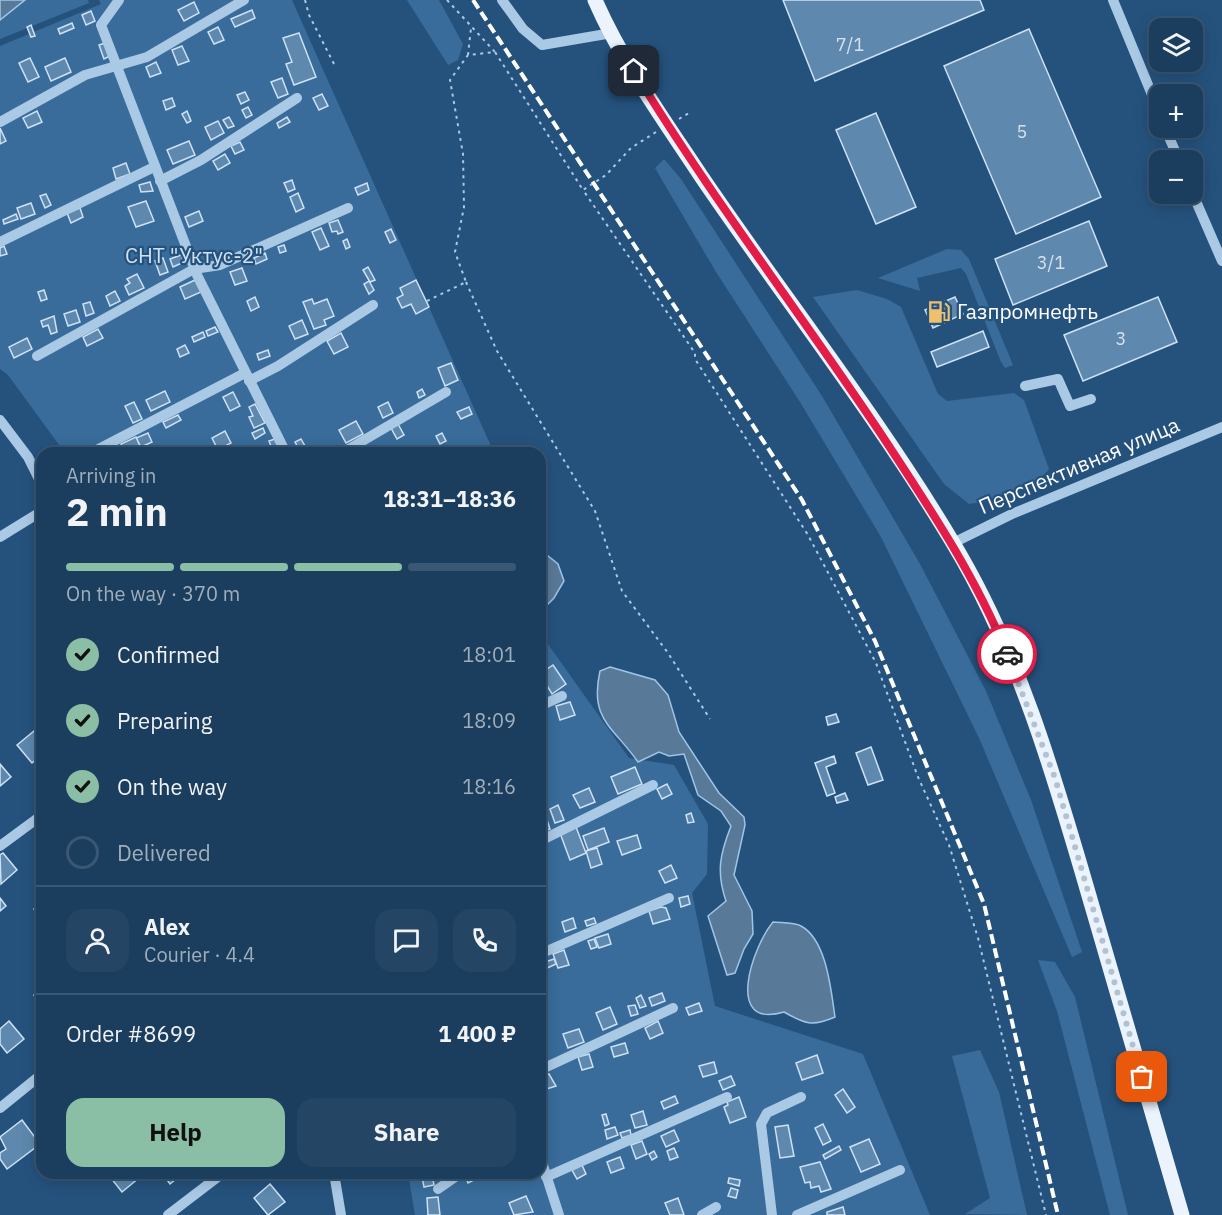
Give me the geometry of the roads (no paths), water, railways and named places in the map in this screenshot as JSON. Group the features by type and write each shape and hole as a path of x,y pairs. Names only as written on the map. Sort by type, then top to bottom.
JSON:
{"main road":[{"path":"596,0 612,33 667,125 845,381 953,543 998,632 1055,778 1182,1215"}],"street":[{"path":"0,122 85,75 147,57 244,0"},
{"path":"502,0 523,28 542,45 612,33"},
{"path":"1113,0 1149,87"},
{"path":"115,4 101,25 116,67 194,269 283,447"},
{"path":"160,181 201,160 297,98"},
{"path":"0,242 154,167"},
{"path":"1197,204 1222,261"},
{"path":"36,356 194,269 220,265 348,208"},
{"path":"104,447 247,377 278,366 373,305"},
{"path":"1024,386 1058,379 1070,406 1091,399"},
{"path":"352,447 446,392"},
{"path":"0,420 28,458 36,473"},
{"name":"Перспективная улица","path":"953,543 1012,514 1222,427"},
{"path":"0,537 36,515"},
{"path":"546,703 562,696"},
{"path":"546,838 653,785"},
{"path":"0,846 36,819"},
{"path":"546,951 669,898"},
{"path":"546,1067 673,1008"},
{"path":"0,1108 36,1079"},
{"path":"559,1215 546,1177 727,1097"},
{"path":"772,1215 761,1124 767,1113 801,1097"},
{"path":"797,1215 900,1170"},
{"path":"168,1215 215,1179"},
{"path":"335,1179 341,1215"},
{"path":"438,1189 452,1179"},
{"path":"702,1215 716,1207"}],"railway":[{"path":"473,0 802,500 875,641 984,904 1058,1215"}],"place":[{"name":"Газпромнефть","path":"939,312"}],"park label":[{"name":"СНТ \"Уктус-2\"","path":"194,256"}]}
